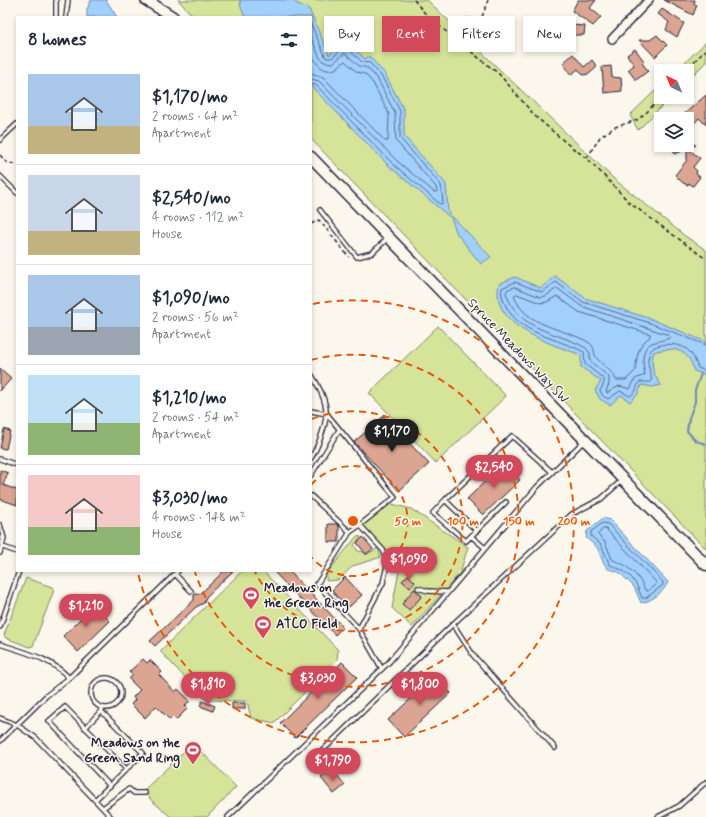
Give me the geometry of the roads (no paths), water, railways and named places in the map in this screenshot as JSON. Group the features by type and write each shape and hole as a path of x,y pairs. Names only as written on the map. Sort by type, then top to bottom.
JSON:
{"main road":[{"path":"146,0 172,16"},
{"path":"157,0 173,16"},
{"name":"Spruce Meadows Way SW","path":"312,158 624,478 706,565"}],"street":[{"path":"612,39 649,0"}],"lane":[{"path":"56,0 56,16"},
{"path":"66,16 68,0"},
{"path":"0,140 16,125"},
{"path":"0,176 16,192"},
{"path":"320,210 357,257 372,253 388,237"},
{"path":"312,375 319,385 326,414 395,497 350,532 317,584 358,629 382,669"},
{"path":"312,411 326,414"},
{"path":"312,456 316,450 326,414"},
{"path":"312,473 339,430"},
{"path":"506,502 466,541 433,513 512,436 552,472"},
{"path":"228,817 382,669 552,472 586,439"},
{"path":"0,459 16,465"},
{"path":"322,770 318,755 453,624 572,514 601,499 624,478"},
{"path":"312,497 350,532"},
{"path":"445,500 477,531"},
{"path":"0,525 4,538 3,547 0,553"},
{"path":"358,629 383,583 388,561 383,550 360,525"},
{"path":"471,536 485,548"},
{"path":"3,547 16,552"},
{"path":"0,627 19,572"},
{"path":"0,741 46,696 69,678 176,573 191,591"},
{"path":"418,588 428,591 448,592"},
{"path":"453,624 473,655 555,748"},
{"path":"0,644 41,658 54,665 69,678"},
{"path":"85,728 102,710 118,703 121,694 119,684 111,678 97,680 94,684 91,693 94,703 102,710 143,753 95,800"},
{"path":"110,786 49,722 65,707 126,769"},
{"path":"0,718 17,725 36,738 112,817"},
{"path":"658,817 679,806 706,782"},
{"path":"103,808 129,789 134,793 146,793"}],"water":[{"path":"91,0 106,0 116,16 87,16 87,9"},
{"path":"240,0 293,0 309,9 324,44 324,52 328,52 329,55 332,52 358,52 365,59 369,56 385,74 404,110 404,136 446,184 448,212 491,257 481,264 457,234 451,218 390,167 312,87 312,16 245,16 241,8"},
{"path":"555,276 585,298 651,319 704,341 706,345 706,375 694,371 688,358 680,351 668,349 661,350 654,352 652,365 654,373 661,385 652,387 641,385 638,394 630,402 621,395 610,405 600,399 595,390 601,381 581,367 581,355 539,339 525,331 513,322 503,311 498,299 499,284 515,277 541,288"},
{"path":"603,518 610,520 668,582 664,589 653,598 641,603 634,587 619,572 608,569 603,562 597,547 586,538 587,531"}],"waterway":[{"path":"701,374 695,390 695,402 689,418 687,431 696,441 706,444"}],"place":[{"name":"Meadows on the Green Ring","path":"251,610"},
{"name":"ATCO Field","path":"263,639"},
{"name":"Meadows on the Green Sand Ring","path":"193,765"}]}
